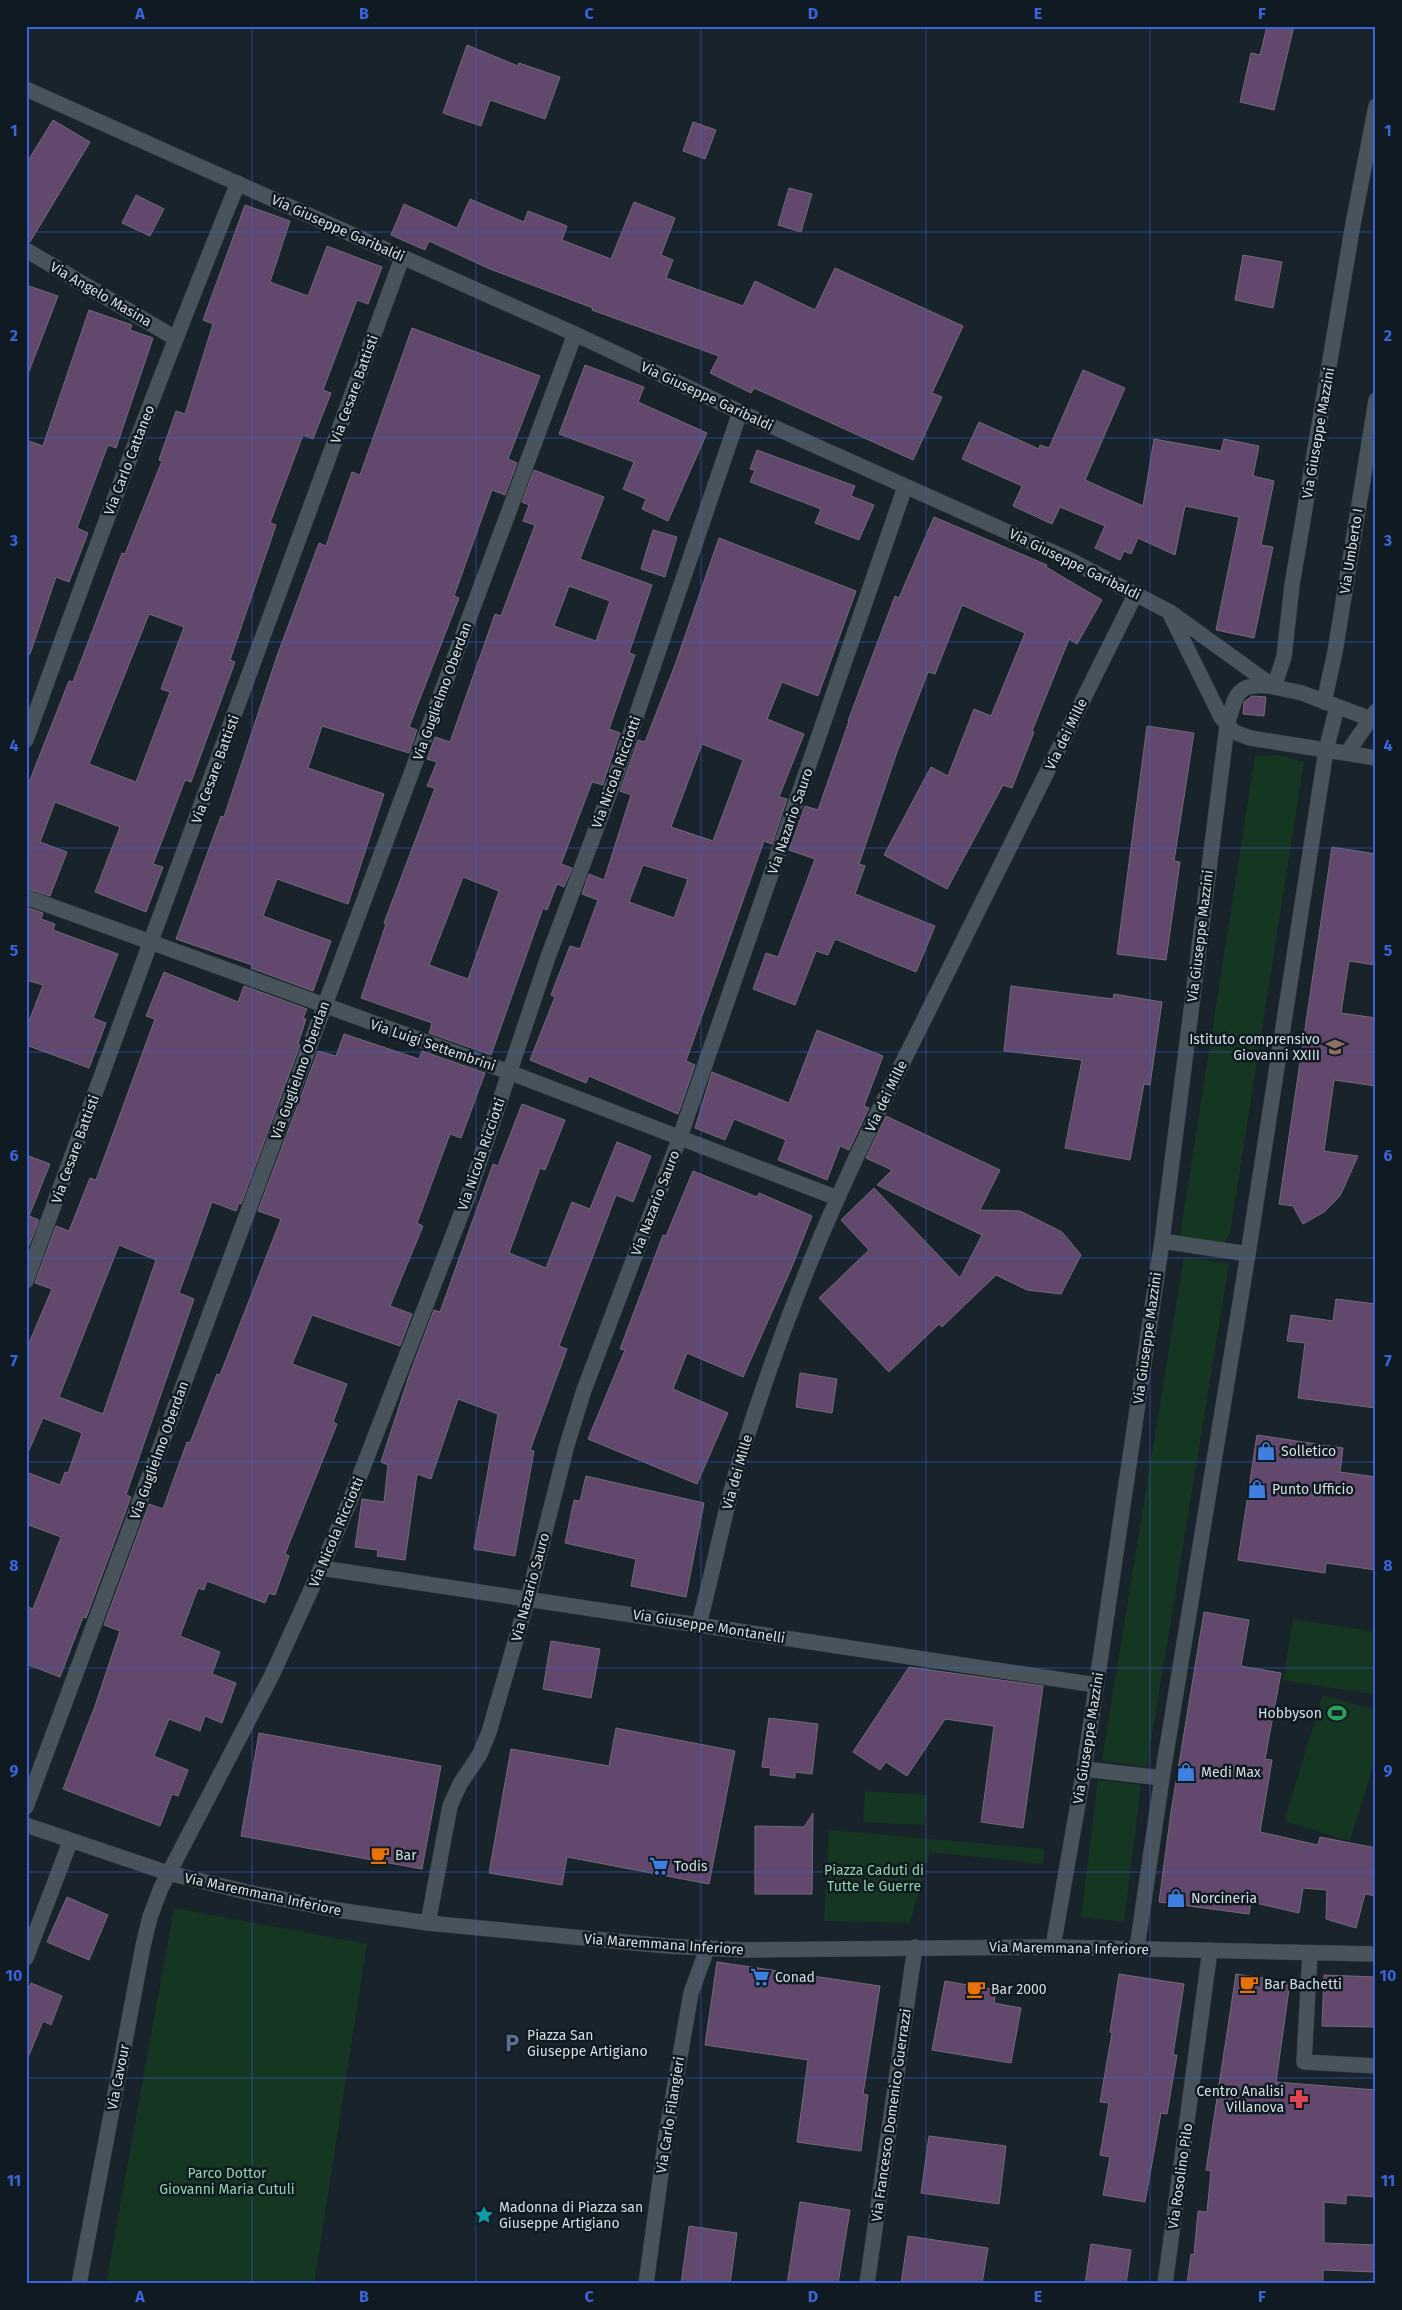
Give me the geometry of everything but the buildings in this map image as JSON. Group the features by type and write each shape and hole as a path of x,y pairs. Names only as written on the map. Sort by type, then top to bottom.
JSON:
{"street":[{"name":"Via Giuseppe Garibaldi","path":"26,89 574,334 905,487 1037,544 1170,612 1274,687 1302,693 1330,704 1374,717"},
{"name":"Via Giuseppe Mazzini","path":"1053,1947 1084,1769 1162,1241 1227,726 1234,701 1241,690 1253,684 1274,687 1284,657 1292,585 1353,224 1376,106"},
{"name":"Via Carlo Cattaneo","path":"26,740 77,598 175,338 238,183"},
{"name":"Via Angelo Masina","path":"26,250 175,338"},
{"name":"Via Cesare Battisti","path":"26,1280 402,258"},
{"name":"Via Guglielmo Oberdan","path":"26,1807 574,334"},
{"name":"Via Umberto I","path":"1330,704 1335,652 1376,400"},
{"name":"Via Nicola Ricciotti","path":"168,1873 268,1682 322,1568 467,1199 548,957 613,784 740,412"},
{"name":"Via Nazario Sauro","path":"428,1923 450,1806 460,1784 486,1739 528,1598 584,1390 680,1137 905,487"},
{"name":"Via dei Mille","path":"699,1624 733,1483 754,1414 837,1198 879,1109 1136,593"},
{"path":"1170,612 1227,726 1250,738 1376,758"},
{"path":"1137,1948 1162,1778 1248,1254 1326,750 1330,704"},
{"path":"1347,753 1374,717"},
{"name":"Via Luigi Settembrini","path":"26,897 509,1072 837,1198"},
{"path":"1162,1241 1248,1254"},
{"name":"Via Giuseppe Montanelli","path":"322,1568 1096,1685"},
{"path":"1084,1769 1162,1778"},
{"name":"Via Maremmana Inferiore","path":"26,1825 70,1842 168,1873 278,1899 428,1923 707,1948 1053,1947 1376,1954"},
{"path":"26,1958 70,1842"},
{"name":"Via Cavour","path":"79,2284 142,1946 150,1917 168,1873"},
{"name":"Via Francesco Domenico Guerrazzi","path":"867,2284 915,1947"},
{"name":"Via Carlo Filangieri","path":"646,2284 666,2136 691,1993 707,1948"},
{"name":"Via Rosolino Pilo","path":"1165,2284 1210,1950"},
{"path":"1310,1953 1304,2062 1376,2066"}],"green space":[{"path":"1278,755 1304,762 1230,1233 1224,1243 1180,1236 1255,756"},
{"path":"1184,1257 1229,1264 1147,1767 1102,1760"},
{"path":"1293,1619 1376,1632 1376,1695 1283,1680"},
{"path":"1323,1695 1376,1711 1376,1756 1350,1841 1284,1821"},
{"path":"1098,1780 1141,1785 1124,1922 1081,1917"},
{"path":"865,1791 927,1795 925,1825 863,1822"},
{"name":"Piazza Caduti di Tutte le Guerre","path":"829,1830 1045,1849 1043,1864 930,1852 910,1923 824,1921"},
{"name":"Parco Dottor Giovanni Maria Cutuli","path":"174,1908 367,1944 314,2284 106,2284"}],"place":[{"name":"Istituto comprensivo Giovanni XXIII","path":"1335,1047"},
{"name":"Solletico","path":"1266,1451"},
{"name":"Punto Ufficio","path":"1257,1489"},
{"name":"Hobbyson","path":"1337,1713"},
{"name":"Medi Max","path":"1186,1772"},
{"name":"Bar","path":"380,1855"},
{"name":"Todis","path":"659,1866"},
{"name":"Norcineria","path":"1176,1898"},
{"name":"Conad","path":"760,1977"},
{"name":"Bar Bachetti","path":"1249,1984"},
{"name":"Bar 2000","path":"976,1989"},
{"name":"Piazza San Giuseppe Artigiano","path":"512,2043"},
{"name":"Centro Analisi Villanova","path":"1299,2099"},
{"name":"Madonna di Piazza san Giuseppe Artigiano","path":"484,2215"}]}
